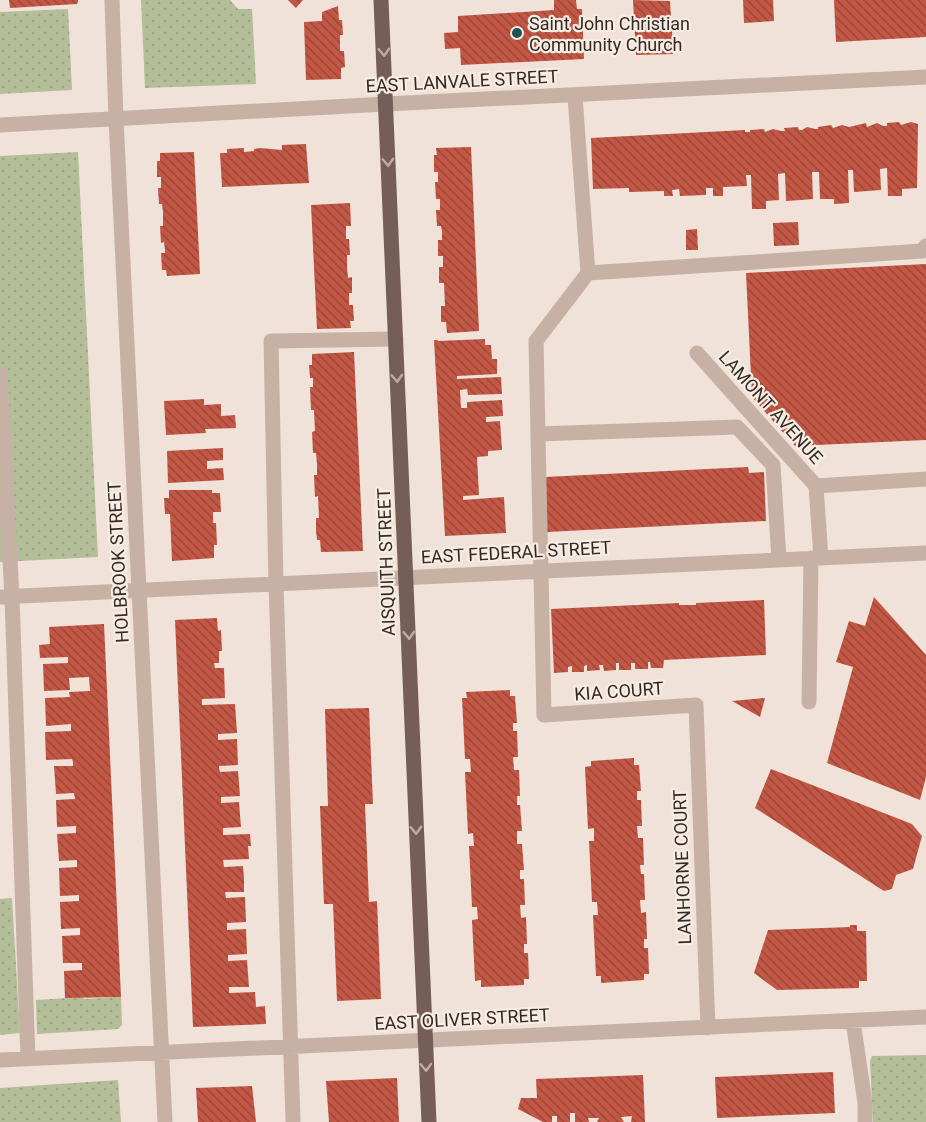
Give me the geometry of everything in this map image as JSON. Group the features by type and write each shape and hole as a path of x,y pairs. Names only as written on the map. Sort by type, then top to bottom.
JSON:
{"main road":[{"name":"AISQUITH STREET","path":"381,0 429,1122"}],"street":[{"name":"HOLBROOK STREET","path":"112,0 165,1122"},
{"name":"EAST LANVALE STREET","path":"0,125 926,77"},
{"path":"540,571 536,341 588,273 575,96"},
{"path":"588,273 922,251 926,246"},
{"path":"293,1122 276,583 271,341 396,339"},
{"name":"LAMONT AVENUE","path":"697,353 816,486 816,558 809,702"},
{"path":"0,374 6,597 28,1059"},
{"path":"538,434 737,427 773,465 779,560"},
{"path":"816,486 926,479"},
{"name":"EAST FEDERAL STREET","path":"6,597 926,553"},
{"name":"KIA COURT","path":"540,571 544,715 696,705"},
{"name":"LANHORNE COURT","path":"696,705 708,1028"},
{"name":"EAST OLIVER STREET","path":"0,1060 926,1017"},
{"path":"853,1021 864,1093 865,1122"}],"green space":[{"path":"141,0 230,0 238,9 252,9 256,84 145,88"},
{"path":"68,9 72,90 0,94 0,12"},
{"path":"78,152 98,557 0,562 0,156"},
{"path":"12,898 20,1033 0,1035 0,899"},
{"path":"83,997 84,999 121,997 122,1025 118,1029 37,1034 36,1000"},
{"path":"926,1055 926,1122 873,1122 870,1061 872,1056"},
{"path":"118,1080 121,1122 0,1122 0,1088"}],"building":[{"path":"9,0 78,0 78,2 77,4 10,8"},
{"path":"288,0 303,0 296,8"},
{"name":"Saint John Christian Community Church","path":"554,0 576,0 577,9 582,9 584,59 461,65 460,48 445,49 444,33 458,32 458,16 554,10"},
{"path":"633,0 670,1 671,18 667,18 667,29 672,29 673,54 636,55"},
{"path":"743,0 773,0 774,21 744,23"},
{"path":"834,0 926,0 926,37 836,42"},
{"path":"338,6 343,35 340,35 340,51 344,51 345,67 341,68 341,79 306,80 304,22 322,21 322,12"},
{"path":"899,122 901,125 911,122 918,124 917,188 902,189 902,196 888,196 887,168 880,169 881,190 854,192 853,170 848,170 849,203 834,204 834,199 820,199 819,172 812,172 813,199 786,201 785,173 778,174 779,200 766,201 766,209 752,209 751,175 746,175 747,186 723,187 723,196 713,196 713,188 706,188 706,195 680,196 679,189 672,190 673,196 664,196 664,191 629,192 629,188 593,189 591,138 745,130 745,132 750,132 750,130 764,129 765,132 773,129 785,131 784,128 798,127 802,130 807,127 818,129 818,127 831,125 833,128 842,125 849,127 866,123 867,127 877,123 887,126 887,123"},
{"path":"306,144 309,183 222,187 220,153 227,153 227,149 244,148 244,152 260,148 282,150 282,145"},
{"path":"471,147 479,331 447,333 446,322 441,322 441,306 445,306 444,283 439,283 439,267 443,267 443,256 438,256 438,240 442,240 442,231 441,226 437,226 436,210 440,210 440,199 436,199 435,182 438,182 438,172 434,172 434,155 437,155 436,148"},
{"path":"194,152 200,274 167,276 166,270 162,270 161,253 165,253 165,250 164,242 161,243 160,226 163,226 163,212 162,204 159,204 158,188 161,188 161,177 157,177 157,161 160,161 160,153"},
{"path":"350,203 351,226 346,226 346,239 349,239 350,255 347,255 348,278 352,277 349,305 353,305 354,321 350,321 351,328 317,329 311,205"},
{"path":"798,222 799,245 774,246 773,223"},
{"path":"697,229 698,250 686,250 686,230"},
{"path":"926,264 926,440 795,446 752,397 746,273"},
{"path":"485,339 485,345 491,345 492,359 497,359 497,374 457,376 457,379 501,377 502,394 468,395 467,389 460,390 461,408 467,408 467,402 502,400 503,416 486,417 486,422 500,421 502,450 488,451 488,456 477,457 479,495 463,496 463,500 504,497 506,533 445,536 434,340"},
{"path":"354,352 363,551 321,552 320,540 317,540 316,531 316,518 319,518 314,475 317,475 317,464 316,453 313,453 312,432 315,431 310,387 313,387 313,378 310,378 309,365 312,365 312,354"},
{"path":"204,399 204,405 221,404 221,416 235,415 236,428 205,429 206,433 166,435 164,401"},
{"path":"223,448 223,460 207,461 207,469 223,468 224,480 168,483 167,451"},
{"path":"748,467 749,473 764,472 766,521 547,532 545,477"},
{"path":"169,490 212,490 212,493 220,493 221,512 213,512 217,545 214,545 214,558 172,561 170,514 165,514 164,498 169,498"},
{"path":"874,597 926,655 926,777 920,800 827,763 853,667 836,662 849,621 865,626"},
{"path":"764,600 766,655 664,660 663,668 651,668 648,662 648,669 635,669 635,663 631,663 631,670 619,670 619,663 616,663 616,670 604,671 603,665 599,665 600,670 587,671 587,665 584,666 584,672 572,672 572,666 568,667 568,672 554,673 551,609 679,603 679,605 696,605 696,603"},
{"path":"217,618 218,631 221,630 222,651 219,651 219,663 214,663 215,668 224,668 225,698 202,699 202,705 235,704 237,733 218,734 218,740 237,739 238,765 219,766 219,768 220,772 238,771 240,796 221,797 221,803 239,802 241,827 223,828 223,835 250,834 251,846 248,846 249,859 223,860 224,867 243,866 244,878 244,892 225,892 226,898 245,897 246,922 227,923 227,930 246,929 247,954 228,955 228,961 247,960 249,987 229,987 229,993 255,992 256,1007 265,1006 266,1024 193,1027 175,620"},
{"path":"104,624 121,997 65,998 64,971 82,970 82,963 63,963 62,936 80,935 80,928 61,929 60,902 79,901 79,895 60,896 59,868 77,867 77,860 59,861 57,834 76,833 76,826 57,827 56,800 75,799 74,793 56,794 54,766 73,766 73,762 72,759 46,760 45,732 71,731 71,724 46,726 45,698 70,697 69,692 90,691 89,677 69,678 70,690 44,691 43,664 68,663 68,657 40,658 39,645 50,644 49,627"},
{"path":"510,690 510,696 515,696 517,723 513,723 513,731 517,731 518,757 513,757 514,770 519,770 520,796 517,796 517,805 520,805 522,831 517,831 517,844 522,844 524,870 520,870 520,879 524,879 525,905 520,905 521,918 526,917 527,944 524,944 524,953 528,953 529,979 524,979 524,985 481,987 481,980 475,981 472,920 478,919 477,907 472,907 469,846 474,846 473,833 468,834 465,772 471,772 470,759 465,759 462,698 467,698 466,692"},
{"path":"765,698 760,717 732,701"},
{"path":"369,708 373,804 365,804 368,878 369,902 377,901 381,999 337,1001 333,904 324,904 320,806 328,806 325,709"},
{"path":"634,758 634,765 639,765 641,791 637,791 637,800 641,800 642,826 637,826 638,838 643,838 644,865 640,865 641,874 644,874 645,900 640,900 641,913 646,912 647,939 644,939 644,948 648,948 649,974 644,974 644,980 601,983 601,976 596,976 593,915 598,915 597,902 592,902 589,841 594,841 594,828 588,829 585,767 591,766 591,761"},
{"path":"771,769 912,824 922,836 913,869 896,875 892,889 884,891 755,808"},
{"path":"850,925 857,925 857,931 866,931 867,981 859,981 859,988 777,990 754,973 768,930 850,927"},
{"path":"833,1072 835,1113 717,1118 715,1077"},
{"path":"643,1075 645,1122 631,1122 632,1116 621,1117 624,1122 597,1122 599,1118 588,1118 589,1122 575,1122 575,1113 570,1113 570,1122 557,1122 557,1116 552,1116 552,1122 543,1122 518,1109 521,1098 537,1098 536,1079"},
{"path":"397,1078 399,1122 329,1122 326,1081"},
{"path":"252,1086 256,1122 198,1122 196,1088"}],"place":[{"name":"Saint John Christian Community Church","path":"517,33"}]}
